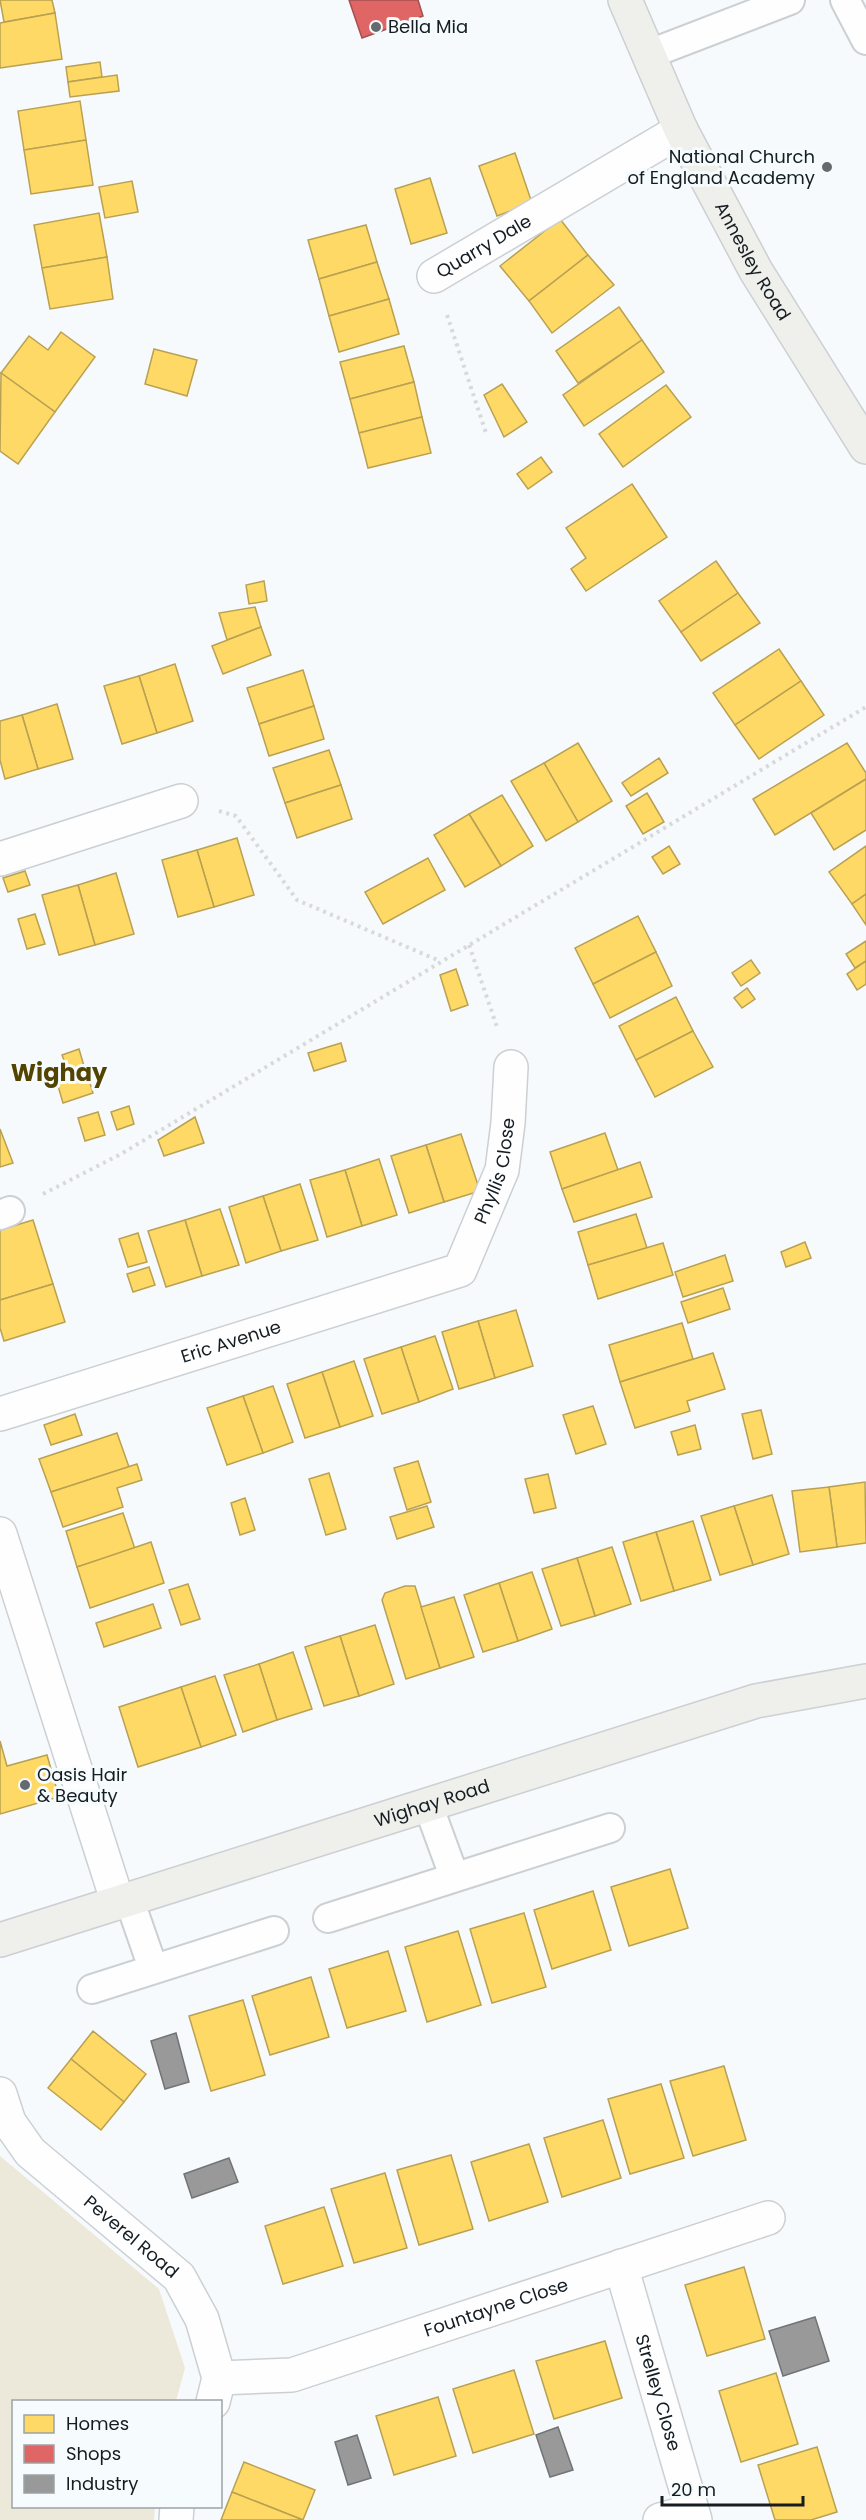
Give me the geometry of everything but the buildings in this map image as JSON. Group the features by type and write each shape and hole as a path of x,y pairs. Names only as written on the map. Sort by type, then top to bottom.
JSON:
{"main road":[{"name":"Annesley Road","path":"625,0 681,130 756,272 866,447"},
{"name":"Wighay Road","path":"0,1940 756,1701 866,1681"}],"street":[{"name":"Quarry Dale","path":"434,276 681,130"},
{"path":"0,859 181,801"},
{"name":"Phyllis Close","path":"460,1269 502,1170 508,1123 511,1067"},
{"name":"Eric Avenue","path":"0,1414 460,1269"},
{"path":"0,1534 123,1901"},
{"name":"Peverel Road","path":"0,2094 9,2122 30,2152 179,2277 202,2319 216,2390"},
{"name":"Fountayne Close","path":"216,2390 292,2375 768,2218"},
{"name":"Strelley Close","path":"621,2266 694,2515"},
{"path":"660,2520 694,2515"}],"lane":[{"path":"647,55 790,0"},
{"path":"845,0 866,40"},
{"path":"428,1805 454,1876"},
{"path":"328,1918 610,1828"},
{"path":"123,1901 153,1968"},
{"path":"92,1989 274,1931"}],"path":[{"name":"Quarry Dale","path":"434,276 487,436"},
{"path":"5,1213 121,1154 866,707"},
{"path":"181,801 236,816 297,900 441,962"},
{"path":"469,945 511,1067"}],"shaded area":[{"path":"0,2156 159,2289 185,2368 176,2400 12,2400 12,2508 155,2508 154,2520 0,2520"}],"place":[{"name":"Bella Mia","path":"376,27"},
{"name":"National Church of England Academy","path":"827,167"},
{"name":"Oasis Hair & Beauty","path":"25,1785"}],"district":[{"name":"Wighay","path":"59,1073"}]}
